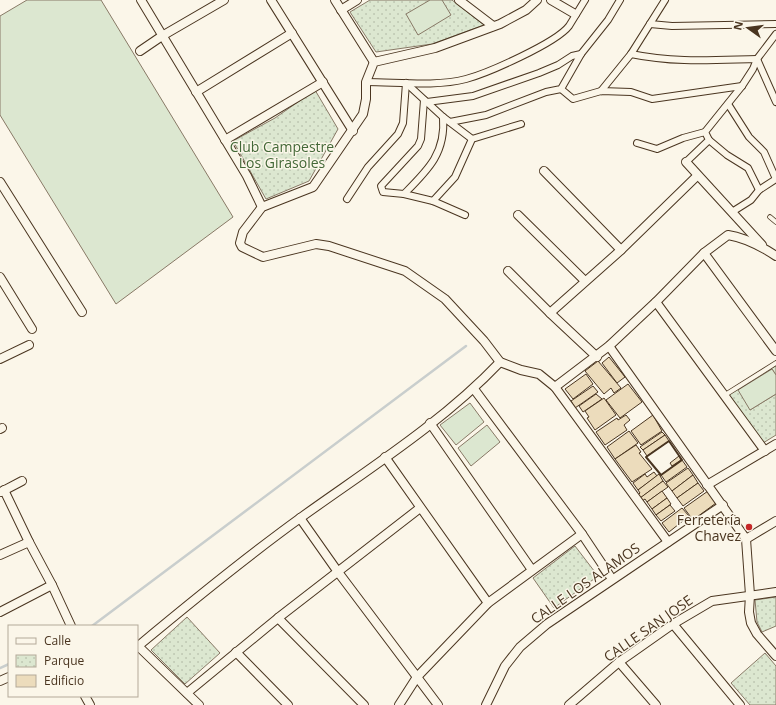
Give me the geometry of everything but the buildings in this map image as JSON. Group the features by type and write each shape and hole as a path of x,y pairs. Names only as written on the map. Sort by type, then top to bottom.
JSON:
{"street":[{"path":"141,0 247,176 262,207"},
{"path":"140,51 162,36 224,0"},
{"path":"271,0 353,131"},
{"path":"335,0 374,62"},
{"path":"341,10 357,0"},
{"path":"459,0 493,26"},
{"path":"374,62 435,48 493,26 526,10 537,0"},
{"path":"551,0 575,14"},
{"path":"366,82 429,83 466,79 531,52 559,34 568,26 585,0"},
{"path":"450,122 486,115 546,92 561,89 581,54 608,20 620,0"},
{"path":"601,91 631,54 665,0"},
{"path":"650,24 672,26 776,24"},
{"path":"196,92 292,33"},
{"path":"637,143 657,150 682,138 705,132 742,86 753,69 757,59 776,34"},
{"path":"426,101 473,96 539,73 558,65 572,56 581,54"},
{"path":"631,54 660,60 757,59"},
{"path":"757,59 776,102"},
{"path":"374,62 366,82 366,99 363,114 353,131 313,187 262,207 243,232 240,242 242,247 263,257 316,244 329,246 405,271 445,299 484,341 500,362 521,370 539,374 555,387 668,542"},
{"path":"225,140 323,82"},
{"path":"406,83 443,117 472,139"},
{"path":"347,199 368,167 398,134 403,123 406,83"},
{"path":"561,89 573,99 601,91 631,92 652,99 742,86"},
{"path":"426,101 421,139 418,146 381,186 383,192 404,194 433,201 465,215"},
{"path":"728,104 749,137 764,152 776,179 759,190 751,200 732,212"},
{"path":"404,194 430,168 444,130 443,117"},
{"path":"433,201 454,177 472,139 521,124"},
{"path":"705,132 710,140 727,155 748,168 759,190"},
{"path":"710,140 686,162 697,176 765,249"},
{"path":"544,171 621,250"},
{"path":"550,313 584,281 621,250 697,176"},
{"path":"0,182 82,312"},
{"path":"518,215 584,281"},
{"path":"555,387 597,357 656,302 704,253 728,235 741,237 776,256"},
{"path":"704,253 776,351"},
{"path":"508,271 597,357"},
{"path":"0,277 32,329"},
{"path":"656,302 725,395 764,451"},
{"path":"0,359 29,345"},
{"path":"609,346 746,539 750,595 748,612 751,623 757,634 776,656"},
{"path":"199,705 138,647 181,610 300,518 385,457 474,389 500,362"},
{"path":"474,389 582,534 612,579"},
{"path":"430,423 532,570"},
{"path":"707,485 776,444"},
{"path":"385,457 488,603"},
{"path":"22,481 2,491 52,585 71,625"},
{"name":"CALLE LOS ALAMOS","path":"486,705 505,666 520,647 547,624 723,505"},
{"path":"188,693 278,618 420,508"},
{"path":"300,518 338,572 438,705"},
{"path":"746,539 776,521"},
{"path":"399,705 417,677 488,603 582,534"},
{"path":"0,555 29,542"},
{"path":"0,612 52,585"},
{"name":"CALLE SAN JOSE","path":"570,704 619,662 673,624 712,601 776,592"},
{"path":"278,618 364,705"},
{"path":"673,624 740,705"},
{"path":"236,652 288,705"},
{"path":"619,662 656,705"}],"lane":[{"path":"770,217 776,222"},
{"path":"725,395 776,363"}],"green space":[{"path":"27,0 101,0 233,217 116,304 0,115 0,16"},
{"path":"370,0 452,0 484,25 432,44 376,52 350,12"},
{"path":"430,0 442,0 451,15 418,35 406,14"},
{"name":"Club Campestre Los Girasoles","path":"315,90 338,129 309,181 266,199 233,141 275,118"},
{"path":"776,365 776,375 772,369 750,410 776,394 776,435 763,443 728,394"},
{"path":"772,369 776,375 776,394 750,410 738,390"},
{"path":"470,403 484,422 456,445 440,425"},
{"path":"487,425 500,442 471,466 458,448"},
{"path":"575,546 598,576 554,608 533,578"},
{"path":"776,597 776,626 762,632 757,622 755,600"},
{"path":"187,617 220,653 185,684 151,650"},
{"path":"765,653 776,666 776,705 750,705 731,683"}],"waterway":[{"path":"93,625 466,346"},
{"path":"0,668 8,664"}],"wall":[{"path":"669,441 682,460 661,475 646,457 669,441"}],"place":[{"name":"Ferretería Chavez","path":"749,527"}]}
